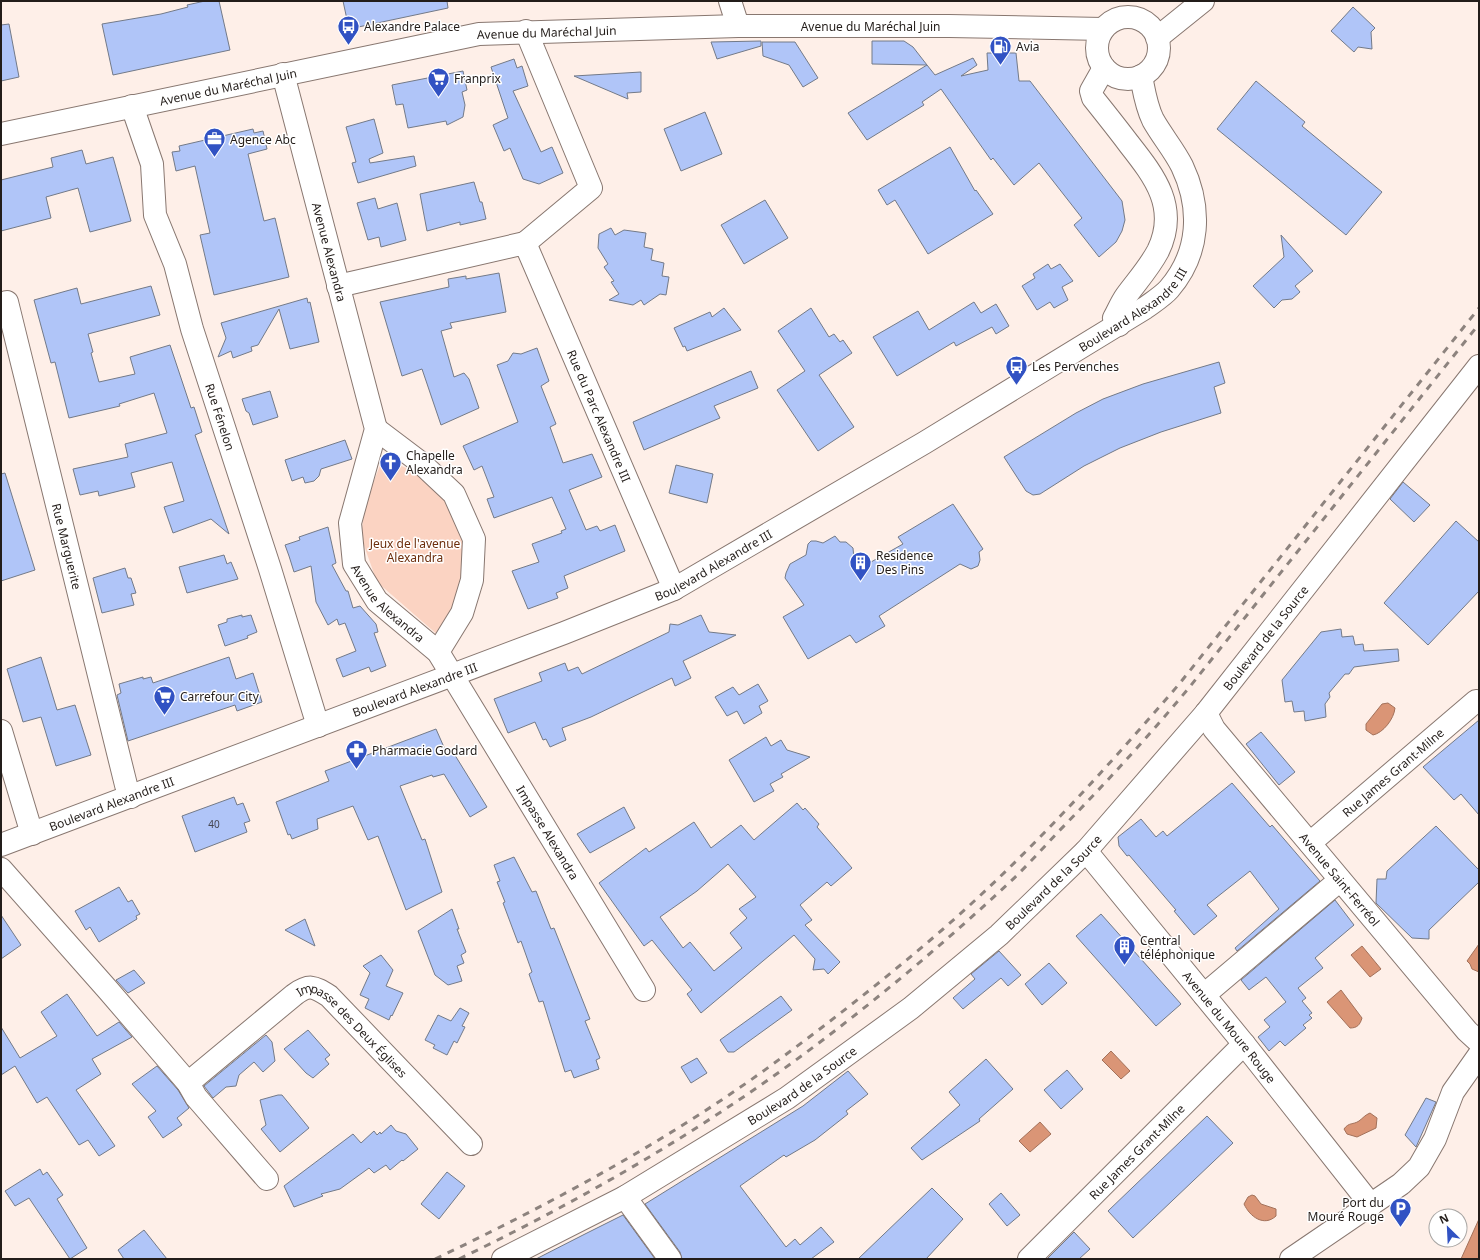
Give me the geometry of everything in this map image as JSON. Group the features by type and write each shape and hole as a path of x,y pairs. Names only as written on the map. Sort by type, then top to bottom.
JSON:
{"street":[{"path":"730,1 738,26"},
{"path":"1151,30 1158,17 1184,1"},
{"path":"1151,30 1202,1"},
{"path":"1122,18 1134,18 1151,30 1159,47 1158,56 1148,71 1141,76 1131,79 1112,75 1104,68 1099,59 1097,50 1098,40 1103,29 1112,22 1122,18"},
{"name":"Avenue du Maréchal Juin","path":"1,134 479,34 526,31 738,26 949,26 1103,29"},
{"path":"338,286 525,243 591,188 526,31"},
{"path":"1104,68 1091,91 1093,98 1153,175 1163,198 1166,214 1165,231 1158,251 1144,274 1125,298 1114,318 1119,325"},
{"name":"Avenue Alexandra","path":"282,74 376,429 350,523 354,564 377,601 438,652 452,675"},
{"name":"Boulevard Alexandre III","path":"1,845 564,633 674,588 897,459 1145,308 1168,290 1181,273 1192,250 1196,229 1196,207 1182,165 1153,120 1146,105 1141,76"},
{"name":"Rue Fénelon","path":"132,106 152,164 155,215 175,264 203,365 270,569 318,726"},
{"name":"Rue du Parc Alexandre III","path":"525,243 674,588"},
{"name":"Rue Marguerite","path":"1,304 7,302 126,785 131,797"},
{"name":"Boulevard de la Source","path":"503,1259 625,1198 787,1098 911,1008 999,935 1086,851 1206,712 1479,366"},
{"name":"Avenue Alexandra","path":"376,429 421,463 454,494 474,538 472,580 462,613 438,652"},
{"name":"Impasse Alexandra","path":"452,675 644,990"},
{"name":"Rue James Grant-Milne","path":"1310,843 1476,701"},
{"name":"Avenue Saint-Ferréol","path":"1206,712 1214,729 1467,1031 1479,1042"},
{"path":"1,731 32,834"},
{"name":"Avenue du Moure Rouge","path":"1086,851 1244,1044 1370,1204"},
{"path":"1,868 188,1083 196,1097 267,1179"},
{"path":"1204,995 1340,880"},
{"name":"Impasse des Deux Églises","path":"188,1083 294,995 304,988 316,988 329,996 471,1144"},
{"name":"Rue James Grant-Milne","path":"1029,1259 1244,1044"},
{"path":"1291,1259 1401,1184 1419,1167 1435,1139 1453,1092 1479,1055"},
{"path":"625,1198 670,1259"}],"green space":[{"name":"Jeux de l'avenue Alexandra","path":"383,458 420,474 446,502 464,544 462,583 455,609 439,636 377,582 361,537 364,513 369,493"}],"shaded area":[{"path":"1388,703 1395,708 1393,717 1381,731 1373,735 1366,730 1366,724 1382,704"},
{"path":"1479,944 1479,972 1472,969 1467,961"},
{"path":"1362,946 1381,969 1370,977 1351,955"},
{"path":"1341,990 1362,1018 1356,1027 1350,1028 1327,1002"},
{"path":"1111,1051 1130,1071 1121,1079 1102,1060"},
{"path":"1370,1113 1377,1118 1376,1128 1357,1137 1347,1134 1344,1129 1349,1124 1359,1121"},
{"path":"1040,1122 1051,1134 1030,1152 1019,1141"},
{"path":"1252,1195 1255,1196 1261,1204 1276,1209 1276,1216 1267,1221 1258,1219 1250,1213 1244,1204 1248,1197"},
{"path":"1479,1219 1479,1259 1461,1259 1466,1248 1468,1248 1468,1243"}],"building":[{"path":"205,1 219,1 230,50 113,75 102,24 161,14 188,7 187,5"},
{"path":"343,1 447,1 448,8 349,29"},
{"path":"1353,7 1375,28 1371,32 1372,49 1358,47 1354,52 1331,31"},
{"path":"9,24 19,77 1,81 1,25"},
{"path":"761,41 761,46 717,59 711,42"},
{"path":"872,41 904,41 913,47 927,65 872,64"},
{"path":"762,42 795,42 818,78 803,87 789,65 763,56"},
{"path":"987,53 1016,53 1019,81 1030,81 1122,201 1125,220 1122,231 1116,242 1099,257 1074,225 1082,218 1039,163 1014,185 993,158 991,160 941,89 922,102 924,105 867,140 848,113 927,65 935,75 973,58 977,65 961,76 988,70"},
{"path":"514,59 517,68 522,66 528,86 513,91 541,152 552,147 563,173 539,184 523,179 510,148 504,151 493,125 508,118 491,67"},
{"path":"463,71 467,90 462,92 465,105 463,117 447,125 446,121 408,128 403,104 396,105 392,85"},
{"path":"641,72 641,92 627,93 628,99 574,76"},
{"path":"1256,81 1305,122 1302,126 1382,192 1346,235 1217,129"},
{"path":"705,112 722,154 681,171 664,129"},
{"path":"374,119 383,153 369,159 370,163 414,156 416,166 358,183 352,163 356,162 346,127"},
{"path":"253,129 254,133 263,131 267,149 248,154 264,221 275,218 289,277 214,295 200,235 210,233 195,166 176,171 172,152 180,151 179,146"},
{"path":"950,147 975,191 976,190 993,214 928,254 895,200 887,205 878,190"},
{"path":"82,150 86,164 113,157 131,221 90,232 78,188 46,197 51,218 1,231 1,180 53,167 51,158"},
{"path":"474,182 480,202 482,202 486,219 460,225 460,222 427,231 420,194"},
{"path":"375,198 378,209 397,203 406,240 381,247 379,237 368,240 357,203"},
{"path":"765,200 788,238 744,264 721,225"},
{"path":"611,228 615,235 624,230 646,233 644,247 653,249 651,260 664,263 662,276 669,277 666,295 660,294 644,305 641,300 633,305 609,300 619,294 611,282 614,281 604,267 608,264 598,248 599,234"},
{"path":"1281,235 1313,271 1295,286 1300,292 1292,299 1282,300 1274,308 1253,286 1284,257"},
{"path":"1048,264 1051,269 1060,264 1073,281 1062,287 1068,300 1054,308 1050,302 1037,310 1022,286 1035,278 1033,274"},
{"path":"499,273 506,312 450,323 452,328 441,331 454,377 464,373 469,379 479,408 441,425 422,369 402,376 380,302 449,287 448,279 466,276 466,279"},
{"path":"151,286 160,315 88,334 93,352 91,353 99,382 135,374 130,357 170,345 191,408 194,407 202,432 195,435 229,534 211,519 173,533 164,507 184,501 172,462 131,473 135,487 99,496 98,491 80,495 73,469 128,457 125,444 167,433 154,393 119,404 120,406 69,418 55,362 51,363 34,300 77,288 81,304"},
{"path":"307,298 308,303 310,302 319,342 290,349 279,309 258,345 251,347 252,351 233,358 231,351 218,357 226,338 221,323"},
{"path":"974,302 981,313 996,304 1009,326 996,334 992,327 956,346 954,342 897,376 873,337 918,311 929,330"},
{"path":"724,308 741,330 687,351 685,346 683,347 674,328 710,312 712,317"},
{"path":"811,308 829,337 834,334 840,342 843,340 852,353 819,375 854,427 818,451 777,390 805,371 778,331"},
{"path":"537,348 549,381 541,386 556,424 550,427 563,463 592,454 602,477 569,490 586,530 597,526 600,531 615,525 625,551 564,576 568,588 556,593 558,598 528,609 512,571 539,562 532,544 562,533 561,531 566,529 552,497 494,518 487,499 494,497 482,466 474,470 463,446 518,422 497,365 508,361 513,353 521,354"},
{"path":"1219,362 1225,383 1214,387 1221,413 1161,432 1120,448 1084,466 1040,494 1033,495 1026,491 1004,457 1076,413 1103,399 1143,384"},
{"path":"751,371 758,388 714,406 720,418 644,450 633,422"},
{"path":"270,391 278,417 253,425 242,399"},
{"path":"345,440 352,459 321,469 319,476 314,481 305,483 303,477 292,481 285,460"},
{"path":"676,465 713,474 707,503 669,493"},
{"path":"5,473 35,570 1,581 1,474"},
{"path":"1403,482 1430,505 1414,522 1390,499"},
{"name":"Residence Des Pins","path":"953,504 983,549 979,552 980,560 978,566 971,569 960,564 879,616 885,626 856,643 850,635 808,659 783,617 804,605 785,578 790,564 806,555 808,544 811,541 823,543 835,536 840,542 846,542 853,548 855,571 903,544 898,537"},
{"path":"1456,521 1479,542 1479,591 1428,645 1384,603"},
{"path":"328,527 336,563 332,565 346,591 348,591 353,608 360,606 376,624 378,632 374,633 386,666 371,672 369,667 343,677 336,659 356,651 345,623 339,625 337,619 328,625 316,602 311,566 294,572 285,545 300,540 299,537"},
{"path":"224,555 227,564 231,562 238,579 187,593 179,567"},
{"path":"125,568 128,578 131,578 136,593 131,594 134,605 102,613 93,578"},
{"path":"242,615 242,617 251,615 257,632 247,636 248,638 225,646 218,625 227,622 227,619"},
{"path":"701,615 709,632 736,635 683,661 691,678 675,686 672,678 591,717 562,728 566,740 550,747 546,739 543,740 535,722 508,733 494,699 542,681 539,673 565,663 568,671 578,667 582,674 669,632 670,624 678,625"},
{"path":"1341,629 1342,637 1353,636 1355,645 1363,644 1364,651 1398,649 1399,661 1354,667 1349,674 1345,674 1329,693 1330,697 1325,704 1326,717 1305,721 1304,711 1294,712 1292,701 1285,702 1282,680 1321,632"},
{"path":"41,657 57,710 75,705 91,755 56,766 41,717 23,722 7,669"},
{"path":"229,657 236,679 253,673 262,702 237,711 235,705 128,741 117,695 121,693 119,684 143,677 143,679 151,677 153,683"},
{"path":"758,684 768,701 759,706 762,713 744,724 737,711 727,716 715,697 733,687 739,695"},
{"path":"1479,720 1479,815 1461,794 1454,800 1423,767"},
{"path":"436,729 447,754 453,752 487,807 470,817 444,774 433,777 432,775 400,786 422,840 425,839 442,892 406,910 378,836 368,840 353,806 317,819 318,829 292,839 290,834 288,835 276,802 329,781 325,771"},
{"path":"1261,732 1295,772 1279,785 1246,744"},
{"path":"766,737 771,746 781,740 787,750 810,757 781,774 783,777 770,784 774,791 754,802 729,760"},
{"path":"1232,783 1270,827 1272,825 1320,881 1237,951 1235,948 1279,909 1250,871 1207,905 1217,916 1194,935 1174,911 1176,910 1129,855 1127,856 1119,846 1118,837 1141,819 1156,837 1163,831 1167,836"},
{"path":"234,797 237,805 243,803 250,821 244,823 247,832 195,852 182,816"},
{"path":"797,803 803,810 805,808 819,824 817,827 852,868 831,886 827,882 800,905 812,920 805,925 840,962 828,974 824,969 813,970 815,959 794,935 701,1013 687,994 692,990 652,940 644,946 599,883 646,848 649,852 694,822 711,848 741,825 754,840","holes":["728,864 756,897 739,909 747,918 730,933 742,948 714,971 690,942 683,948 660,917 697,891"]},
{"path":"624,807 635,828 590,853 577,834"},
{"path":"1436,826 1479,870 1479,882 1429,930 1429,939 1412,938 1376,903 1377,879 1386,879 1387,871"},
{"path":"514,857 532,892 536,891 551,929 554,928 590,1019 585,1021 600,1058 596,1060 599,1069 574,1078 571,1070 565,1072 543,1001 539,1002 529,974 532,972 521,941 518,943 497,882 500,881 494,865"},
{"path":"119,887 128,902 132,900 140,914 136,916 137,919 99,942 90,927 86,930 75,911"},
{"path":"1335,900 1354,925 1315,958 1323,968 1298,988 1306,998 1302,1001 1312,1013 1309,1015 1312,1018 1303,1025 1306,1028 1285,1046 1280,1041 1269,1051 1258,1037 1270,1027 1264,1020 1286,1002 1266,977 1249,990 1241,980"},
{"path":"452,909 459,929 457,929 466,952 461,955 464,963 457,966 462,981 448,985 435,975 418,931"},
{"name":"Central téléphonique","path":"1101,914 1181,1004 1156,1026 1076,936"},
{"path":"1,915 21,945 1,959"},
{"path":"305,919 315,946 285,930"},
{"path":"999,951 1021,975 1008,986 1001,978 963,1009 953,998 975,979 971,974"},
{"path":"381,955 393,970 386,986 403,993 389,1020 365,1008 369,999 360,995 370,973 363,966"},
{"path":"1049,963 1067,983 1042,1005 1025,984"},
{"path":"134,970 145,983 128,993 116,980"},
{"path":"67,994 97,1036 119,1022 132,1037 92,1059 101,1074 76,1090 115,1146 99,1156 88,1140 79,1145 47,1097 37,1103 15,1066 1,1075 1,1027 20,1058 57,1036 41,1012"},
{"path":"781,996 792,1010 734,1052 728,1052 720,1040"},
{"path":"460,1008 469,1013 462,1026 465,1027 457,1043 454,1041 447,1055 433,1048 435,1045 425,1040 438,1015 451,1021"},
{"path":"308,1030 330,1055 325,1059 329,1064 313,1078 306,1073 284,1049"},
{"path":"266,1035 272,1042 275,1061 263,1072 254,1062 239,1075 236,1086 226,1087 213,1098 204,1086"},
{"path":"697,1058 707,1073 691,1083 681,1067"},
{"path":"986,1059 1013,1089 979,1119 980,1121 922,1160 911,1148 960,1105 949,1092"},
{"path":"157,1066 178,1090 189,1108 177,1118 182,1125 163,1138 148,1117 156,1111 132,1084"},
{"path":"1067,1070 1083,1089 1061,1109 1044,1090"},
{"path":"848,1071 868,1094 846,1111 848,1114 815,1140 786,1157 784,1155 740,1186 786,1247 795,1239 800,1245 821,1227 834,1242 811,1259 682,1259 680,1252 645,1204 803,1106"},
{"path":"282,1095 309,1128 280,1152 261,1129 266,1125 260,1100"},
{"path":"1426,1098 1436,1102 1416,1147 1405,1135"},
{"path":"1207,1116 1233,1143 1133,1238 1108,1211"},
{"path":"391,1125 396,1131 406,1134 418,1149 390,1170 386,1165 374,1173 369,1168 340,1189 321,1194 323,1196 294,1207 284,1186 353,1134 361,1143 374,1131 377,1135 380,1132 381,1134"},
{"path":"40,1169 43,1175 47,1172 63,1195 57,1199 87,1248 70,1259 29,1198 15,1206 5,1191"},
{"path":"447,1172 465,1186 439,1219 421,1204"},
{"path":"932,1188 963,1219 926,1259 858,1259"},
{"path":"1001,1193 1020,1215 1007,1226 989,1204"},
{"path":"623,1215 655,1259 536,1259 585,1234"},
{"path":"144,1230 167,1259 124,1259 118,1250"},
{"path":"1074,1232 1090,1249 1079,1259 1047,1259"}],"railway":[{"path":"435,1259 603,1173 723,1099 762,1072 854,1003 920,949 974,901 1066,811 1180,683 1479,308"},
{"path":"459,1259 602,1184 695,1129 740,1099 852,1018 944,942 1010,882 1092,796 1173,707 1479,324"}],"place":[{"name":"Alexandre Palace","path":"348,46"},
{"name":"Avia","path":"1000,66"},
{"name":"Franprix","path":"439,98"},
{"name":"Agence Abc","path":"214,158"},
{"name":"Les Pervenches","path":"1017,386"},
{"name":"Chapelle Alexandra","path":"390,482"},
{"name":"Residence Des Pins","path":"860,582"},
{"name":"Carrefour City","path":"164,716"},
{"name":"Pharmacie Godard","path":"356,770"},
{"name":"Central téléphonique","path":"1125,966"},
{"name":"Port du Mouré Rouge","path":"1400,1228"}]}
